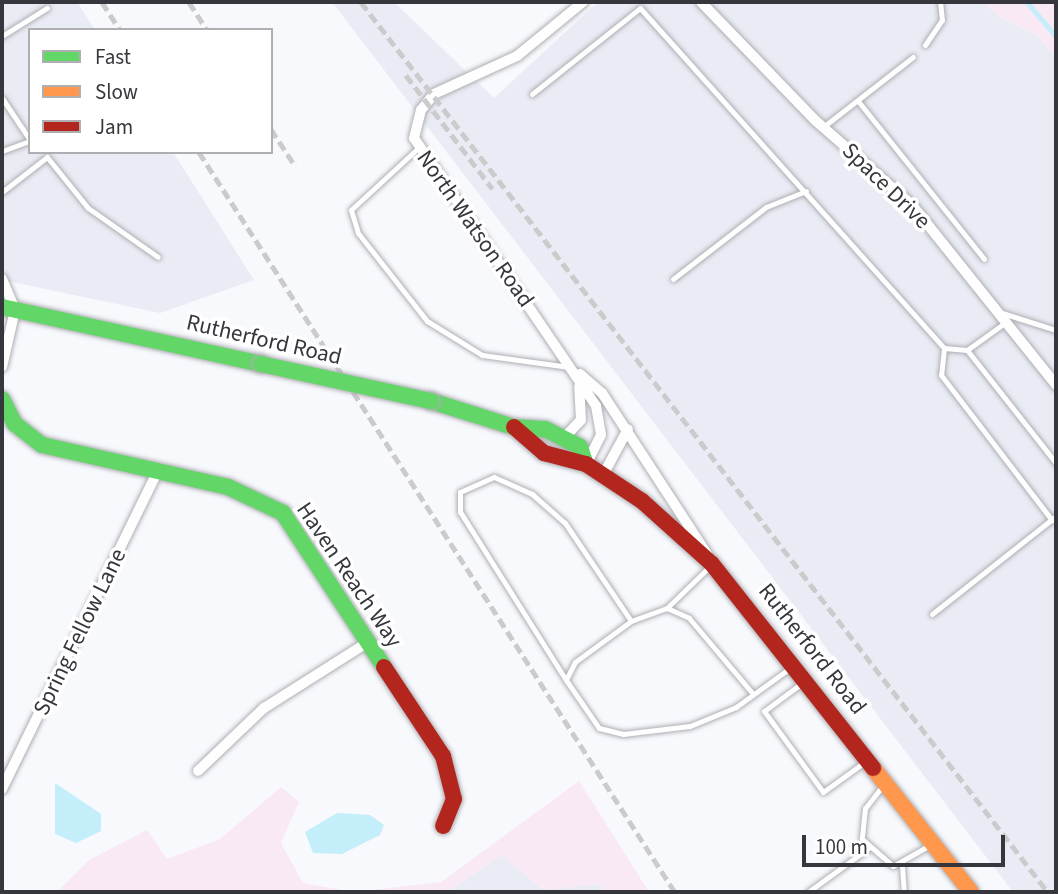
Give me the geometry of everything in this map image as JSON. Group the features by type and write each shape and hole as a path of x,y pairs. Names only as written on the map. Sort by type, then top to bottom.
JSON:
{"street":[{"name":"North Watson Road","path":"583,2 517,56 434,94 415,123 417,149 572,367 602,426 586,464"},
{"name":"Space Drive","path":"701,2 823,127 912,205 1056,385"},
{"path":"2,279 8,309 2,367"},
{"name":"Rutherford Road","path":"8,309 431,401 514,427 564,438 580,447 586,464"},
{"name":"North Watson Road","path":"572,367 602,393 628,429 712,564"},
{"name":"North Watson Road","path":"564,438 584,408 572,367"},
{"name":"Haven Reach Way","path":"2,399 15,424 42,445 156,474 228,487 283,513 368,642 453,779 454,800 443,826"},
{"name":"Rutherford Road","path":"514,427 544,453 586,464 603,475 712,564 807,680 967,891"},
{"path":"603,475 628,429"},
{"name":"Spring Fellow Lane","path":"2,789 156,474"},
{"path":"198,771 264,708 368,642"}],"lane":[{"path":"925,45 942,20 940,2"},
{"path":"2,36 47,8"},
{"path":"532,94 640,8 944,348 967,350 1056,463"},
{"path":"823,127 913,57"},
{"path":"2,98 28,137"},
{"path":"858,101 984,259"},
{"path":"2,151 28,141"},
{"path":"417,149 351,210 358,233 427,321 482,355 572,367"},
{"path":"2,192 45,155 88,208 158,257"},
{"path":"673,279 766,207 806,191"},
{"path":"967,350 1002,317 1056,330"},
{"path":"932,614 1054,518 941,375 944,348"},
{"path":"631,621 565,523 532,495 494,477 460,492 460,512 599,728 623,734 691,726 754,694 795,665"},
{"path":"566,680 575,662 631,621 667,608 712,564"},
{"path":"667,608 689,618 754,694"},
{"path":"807,680 764,711 823,792 868,759"},
{"path":"885,782 860,824 870,846 902,866"},
{"path":"902,866 933,843"},
{"path":"808,892 870,846"},
{"path":"902,866 904,892"}],"shaded area":[{"path":"2,2 77,2 94,28 28,28 28,154 174,154 254,280 160,313 2,280"},
{"path":"332,2 394,2 494,98 598,2 984,2 1000,17 1038,36 1056,58 1056,892 1013,892"},
{"path":"984,2 1056,2 1056,58 1038,36 1000,17"},
{"path":"579,781 649,892 605,892 601,884 543,890 502,855 447,892 354,892 441,882"},
{"path":"281,787 299,802 281,843 303,883 354,892 57,892 89,860 147,830 167,859 220,839"},
{"path":"502,855 543,889 601,884 605,892 447,892"}],"water":[{"path":"55,783 101,814 101,831 76,843 55,834"},
{"path":"337,813 370,815 384,825 380,835 342,854 313,853 305,832"}],"waterway":[{"path":"1027,2 1056,36"}],"railway":[{"path":"102,2 119,28"},
{"path":"189,2 206,28"},
{"path":"361,2 1048,892"},
{"path":"406,75 493,189"},
{"path":"273,132 296,167"},
{"path":"200,154 675,892"}],"traffic: fast":[{"path":"2,307 261,364"},
{"path":"261,364 431,401"},
{"path":"2,399 15,424 42,445 228,487 283,513 384,667"},
{"path":"431,401 514,427 545,429 580,447 586,464"}],"traffic: slow":[{"path":"873,768 971,892"}],"traffic: jam":[{"path":"514,427 544,453 586,464 642,501 712,564 873,768"},
{"path":"384,667 443,756 454,799 443,826"}]}
